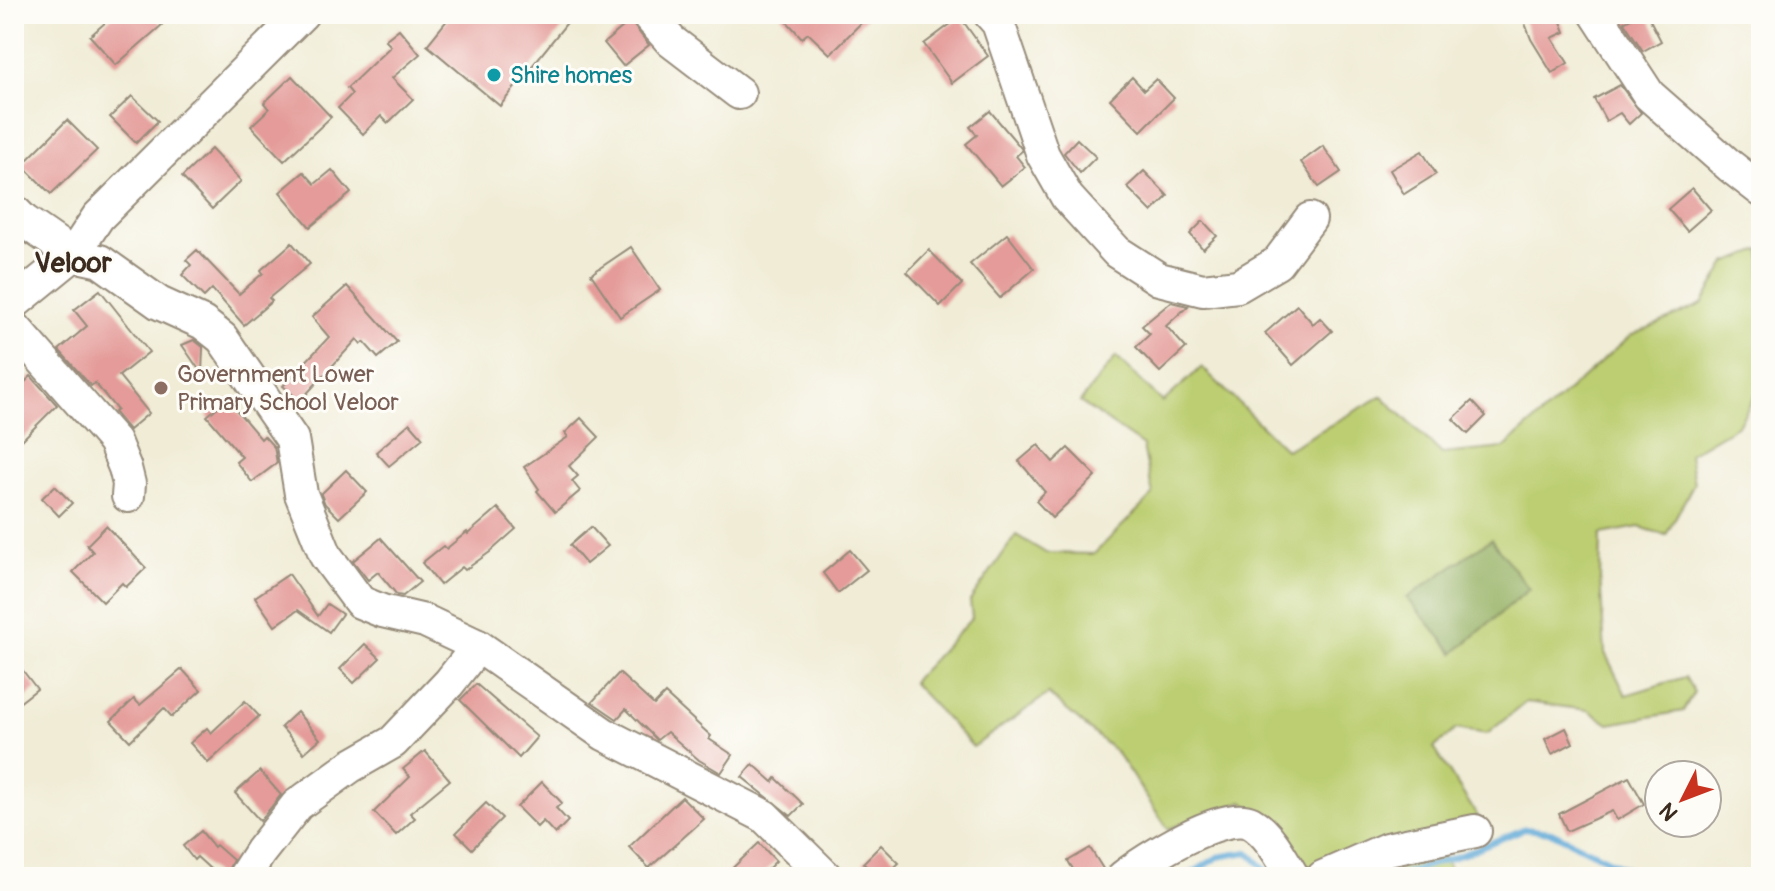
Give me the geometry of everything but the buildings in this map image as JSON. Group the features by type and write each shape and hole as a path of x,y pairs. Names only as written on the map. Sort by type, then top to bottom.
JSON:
{"street":[{"path":"14,303 73,255 98,217 302,14"},
{"path":"647,14 671,41 739,93"},
{"path":"990,14 998,23 1043,155 1067,197 1117,252 1159,279 1203,290 1238,286 1277,263 1310,219"},
{"path":"1596,14 1649,95 1761,190"},
{"path":"14,211 73,255 100,261 159,303 203,323 222,338 292,439 301,494 326,556 360,602 382,611 425,621 478,646 604,734 764,816 826,877"},
{"path":"14,327 114,441 129,484 128,496"},
{"path":"244,877 297,805 351,766 393,742 449,683 478,646"},
{"path":"1123,877 1146,859 1198,833 1235,820 1248,822 1262,832 1293,877"},
{"path":"1323,877 1387,849 1475,831"}],"green space":[{"path":"1761,250 1761,392 1758,391 1738,425 1689,454 1694,483 1666,535 1639,527 1601,534 1600,578 1605,653 1626,695 1685,677 1694,692 1683,711 1609,724 1588,710 1526,702 1487,734 1456,729 1434,748 1478,817 1305,875 1243,801 1168,829 1116,752 1048,694 973,747 912,682 972,618 970,601 1016,535 1046,553 1094,554 1153,495 1143,446 1080,402 1116,357 1163,402 1202,367 1286,450 1382,396 1442,454 1504,448 1630,336 1702,304 1726,263"},
{"path":"1491,539 1529,589 1454,653 1407,598"},
{"path":"1442,854 1455,877 1372,877"}],"waterway":[{"path":"1393,877 1464,854 1524,829 1551,832 1643,877"},
{"path":"1186,877 1218,857 1248,852 1273,877"}],"place":[{"name":"Shire homes","path":"494,75"},
{"name":"Government Lower Primary School Veloor","path":"161,388"}],"district":[{"name":"Veloor","path":"73,262"}]}
